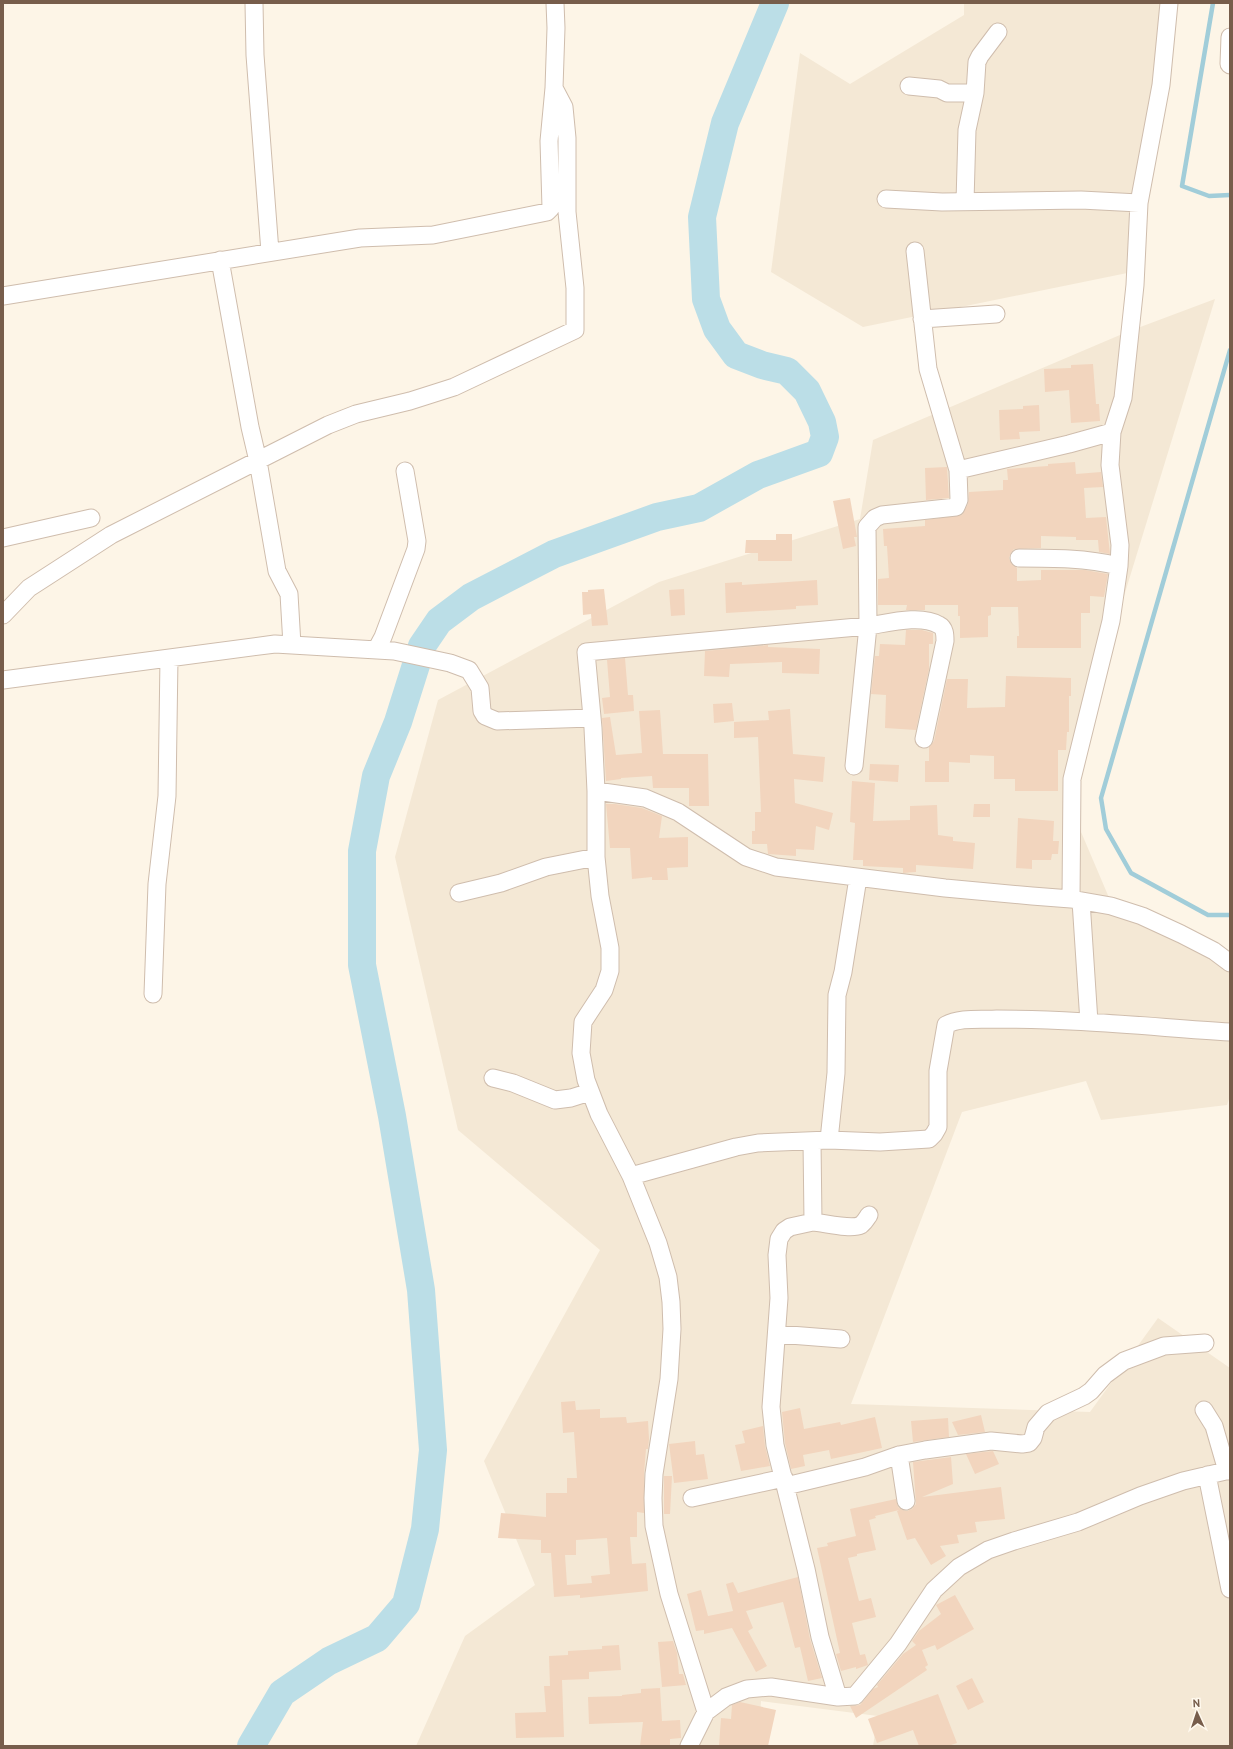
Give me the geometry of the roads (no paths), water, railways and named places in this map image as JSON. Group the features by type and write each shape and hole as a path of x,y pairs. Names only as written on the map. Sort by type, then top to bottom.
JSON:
{"street":[{"path":"254,3 255,55 270,252"},
{"path":"3,296 360,238 433,235 547,212 550,208 549,141 554,88 556,28 555,3"},
{"path":"1089,1022 1076,900 1072,779 1112,621 1119,566 1120,545 1110,465 1112,432 1123,398 1135,286 1138,203 1161,85 1169,3"},
{"path":"965,202 968,130 975,93 977,62 998,32"},
{"path":"1230,37 1228,55 1230,65"},
{"path":"909,86 939,89 947,93 975,93"},
{"path":"3,616 29,588 111,535 328,425 356,414 410,401 454,387 516,357 570,334 575,330 575,288 567,212 567,138 564,107 554,88"},
{"path":"886,199 942,202 1074,200 1138,203"},
{"path":"854,766 868,626 867,527 875,518 882,515 956,508 959,500 958,470 928,369 915,251"},
{"path":"220,260 277,571 289,594 292,645"},
{"path":"922,319 996,314"},
{"path":"958,470 1062,446 1112,432"},
{"path":"376,650 416,549 417,541 405,471"},
{"path":"3,538 92,518"},
{"path":"1019,558 1071,558 1103,562 1119,566"},
{"path":"706,1712 669,1594 654,1526 653,1490 657,1453 669,1378 672,1329 668,1277 658,1243 631,1176 599,1114 590,1092 581,1053 583,1022 604,990 610,971 610,948 600,896 596,857 596,790 592,718 586,652 868,626 911,619 926,621 940,625 944,631 945,648 924,739"},
{"path":"3,680 275,644 394,651 450,663 469,670 480,688 482,711 485,716 497,721 592,718"},
{"path":"153,994 157,884 167,796 169,658"},
{"path":"596,790 645,798 678,812 746,857 776,867 858,878 1076,900 1111,906 1142,916 1182,934 1214,951 1230,963"},
{"path":"459,893 501,883 546,867 596,857"},
{"path":"813,1222 821,1140 836,1074 837,995 843,972 858,878"},
{"path":"631,1176 736,1147 780,1141 821,1140 880,1142 923,1140 932,1137 936,1131 938,1122 938,1071 940,1051 946,1025 951,1022 965,1020 1020,1019 1089,1022 1230,1032"},
{"path":"493,1078 513,1083 555,1100 571,1098 590,1092"},
{"path":"838,1697 820,1637 806,1570 775,1445 771,1407 779,1298 777,1255 780,1236 790,1227 813,1222 857,1226 863,1223 869,1215"},
{"path":"777,1334 840,1340"},
{"path":"692,1498 865,1467 899,1455 983,1441 1022,1444 1029,1443 1033,1438 1036,1427 1048,1412 1084,1396 1105,1375 1124,1361 1164,1346 1206,1343"},
{"path":"689,1746 706,1712 726,1697 747,1689 771,1687 838,1697 855,1696 898,1644 934,1590 959,1567 988,1550 1071,1524 1184,1480 1228,1470 1214,1426 1204,1410"},
{"path":"899,1455 906,1500"},
{"path":"1207,1475 1230,1589"}],"waterway":[{"path":"251,1746 282,1693 329,1661 377,1638 406,1604 425,1529 433,1450 421,1290 392,1116 362,965 362,851 376,776 398,722 422,646 439,621 471,597 554,554 657,517 699,508 758,475 819,453 825,437 822,422 807,391 787,371 762,365 736,355 717,329 706,299 702,217 725,123 775,3"},
{"path":"1213,3 1182,186 1209,196 1230,195"},
{"path":"1230,350 1101,798 1106,829 1131,873 1208,915 1230,915"}]}
